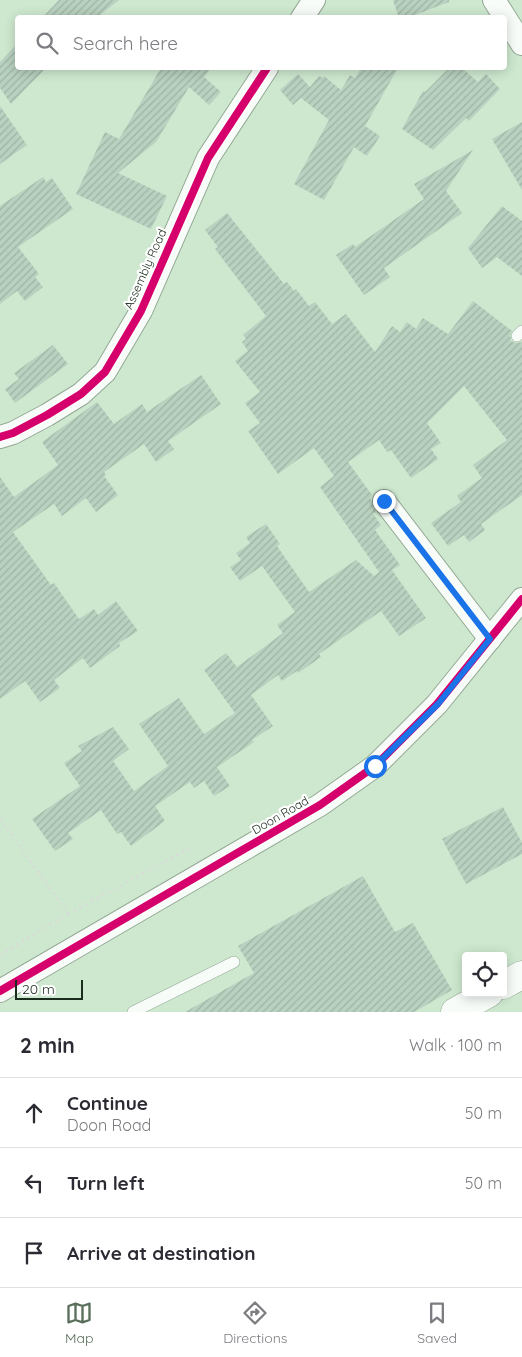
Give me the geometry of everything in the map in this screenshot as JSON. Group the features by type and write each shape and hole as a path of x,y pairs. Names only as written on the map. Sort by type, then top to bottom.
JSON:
{"main road":[{"path":"507,983 522,975"},
{"path":"456,1012 482,997"}],"street":[{"path":"304,15 314,0"},
{"path":"494,0 504,15"},
{"path":"507,20 522,44"},
{"name":"Assembly Road","path":"0,437 13,433 47,415 81,394 105,372 141,311 208,158 266,70"},
{"path":"384,501 490,639"},
{"name":"Doon Road","path":"0,991 320,805 375,766 438,704 522,599"}],"lane":[{"path":"134,1012 234,962"}],"path":[{"path":"0,818 68,914"},
{"path":"0,955 68,914 188,849 203,873"}],"building":[{"path":"59,0 119,0 100,15 45,15"},
{"path":"393,0 449,0 449,2 415,15 398,15"},
{"path":"15,46 15,70 44,70 11,104 0,88 0,62"},
{"path":"160,70 209,70 204,77 221,92 209,105 189,87 156,142 118,173 167,196 151,229 76,194 105,132 119,139"},
{"path":"360,70 397,70 365,126 380,136 367,156 354,147 324,200 294,184 329,120 301,98 303,96 293,105 280,90 298,74 310,87 319,76 323,78 324,76 341,90 350,75 355,78"},
{"path":"447,70 464,70 478,82 486,74 500,89 469,121 466,118 433,150 402,129 423,91 425,92"},
{"path":"0,106 27,145 0,164"},
{"path":"522,122 522,190 492,139"},
{"path":"473,150 446,191 462,213 384,268 390,277 364,295 336,255 353,244 355,247 424,199 414,184"},
{"path":"43,177 46,182 52,178 73,209 18,247 39,274 35,277 43,287 25,301 17,291 0,304 0,206"},
{"path":"502,206 522,221 522,276 497,257 482,268 468,248"},
{"path":"227,213 284,284 287,282 294,291 296,289 309,306 315,302 332,324 346,314 375,352 392,326 400,332 407,322 416,329 423,318 448,334 473,301 512,331 510,335 511,341 516,343 522,342 522,495 481,524 485,530 469,542 464,535 448,546 431,523 461,502 457,496 482,478 473,465 507,440 464,386 427,423 441,443 431,449 438,459 411,478 391,450 387,452 379,440 348,462 372,495 370,498 376,512 373,514 381,525 375,530 400,565 392,570 426,618 399,636 381,611 319,654 321,657 298,673 297,671 282,681 278,675 251,695 273,726 252,740 254,742 217,767 230,786 214,796 204,781 194,788 190,782 155,806 165,821 131,846 121,832 117,834 101,810 68,833 73,839 55,851 32,819 80,786 64,763 82,751 78,746 113,727 129,749 113,761 134,791 168,766 139,724 179,698 204,734 235,713 204,670 226,653 237,667 283,633 277,625 295,612 262,566 240,581 230,567 241,560 236,553 250,543 246,537 266,524 280,544 277,546 309,592 356,560 374,576 379,572 320,487 334,476 314,448 278,474 248,431 260,423 245,403 260,392 235,361 248,351 242,342 246,339 243,335 266,316 215,249 218,247 205,230"},
{"path":"53,345 68,364 15,403 5,389 19,379 14,373"},
{"path":"201,375 221,404 168,441 174,449 156,462 144,444 104,472 106,475 104,476 118,495 96,512 86,498 62,516 54,504 13,532 51,585 54,583 79,619 94,609 98,615 116,601 138,631 119,643 120,646 90,668 83,658 54,680 60,688 40,702 25,681 0,699 0,477 14,497 58,465 42,442 97,402 114,424 142,404 147,412"},
{"path":"503,807 522,843 522,854 466,884 442,839"},
{"path":"363,876 395,932 413,923 452,990 414,1012 185,1012 254,973 238,946"}],"cycle path":[{"path":"0,437 13,433 47,415 81,394 105,372 141,311 208,158 266,70"},
{"path":"0,991 320,805 375,766 437,704 522,599"}],"route":[{"path":"375,766 438,704 490,639 384,501"}]}
